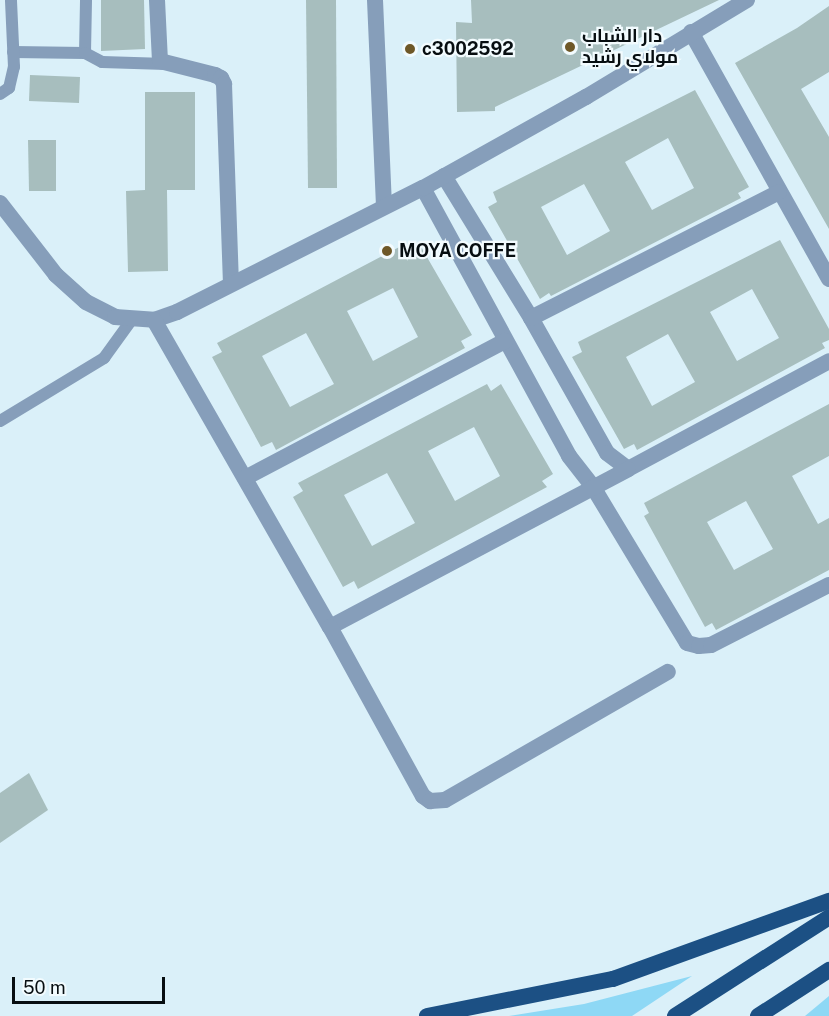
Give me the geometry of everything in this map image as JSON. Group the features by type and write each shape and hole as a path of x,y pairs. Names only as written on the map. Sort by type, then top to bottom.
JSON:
{"highway":[{"path":"427,1016 534,997 613,979 829,902"},
{"path":"675,1016 829,917"},
{"path":"758,1016 829,970"},
{"path":"779,1016 829,978"}],"street":[{"path":"157,0 158,56 166,64 215,75 221,78 224,84 231,283"},
{"path":"375,0 384,207"},
{"path":"0,203 56,275 86,302 116,317 154,320 177,312 423,188 586,97 747,0"},
{"path":"691,32 829,279"},
{"path":"444,176 531,318 607,453 628,469"},
{"path":"423,188 569,456 593,487 687,643 699,646 711,645 829,585"},
{"path":"531,318 779,192"},
{"path":"154,320 330,627 423,796 430,801 445,800 668,672"},
{"path":"245,477 505,341"},
{"path":"330,627 829,361"}],"lane":[{"path":"0,94 9,88 14,67 11,0"},
{"path":"85,53 86,0"},
{"path":"13,52 85,53 102,62 166,64"},
{"path":"0,421 104,358 133,318"}],"shaded area":[{"path":"692,976 632,1016 509,1016 584,1004"},
{"path":"829,996 829,1016 805,1016"}],"building":[{"path":"101,0 144,0 145,49 101,51"},
{"path":"306,0 336,0 337,188 308,188"},
{"path":"471,0 719,0 495,107 495,111 457,112 456,22 472,23"},
{"path":"829,6 829,72 801,89 829,137 829,229 735,63 797,28"},
{"path":"30,75 80,77 79,103 29,101"},
{"path":"695,90 749,187 738,193 741,198 551,296 549,293 540,299 488,207 497,202 493,192","holes":["668,138 694,188 652,210 625,162","584,184 610,231 567,255 541,207"]},
{"path":"145,92 195,92 195,190 167,190 168,271 128,272 126,191 145,190"},
{"path":"28,140 56,140 56,191 29,191"},
{"path":"780,240 829,329 829,340 822,343 825,348 637,450 634,444 624,449 572,357 582,352 578,342","holes":["752,289 779,338 737,361 710,312","668,334 695,382 652,406 626,357"]},
{"path":"405,244 409,251 420,245 472,335 461,341 465,348 276,450 272,442 261,447 212,357 222,352 217,343","holes":["393,288 418,337 373,361 347,311","306,333 334,384 290,407 262,356"]},
{"path":"487,384 491,391 501,384 553,474 542,481 547,487 358,589 354,581 343,587 293,497 303,491 298,483","holes":["474,427 500,476 455,501 428,451","387,473 415,523 372,546 344,495"]},
{"path":"829,404 829,456 792,476 818,524 829,518 829,570 716,630 712,623 705,627 644,516 649,513 644,503","holes":["746,501 773,549 734,570 707,522"]},
{"path":"29,773 48,810 0,843 0,793"}],"place":[{"name":"دار الشباب مولاي رشيد","path":"570,47"},
{"name":"c3002592","path":"410,49"},
{"name":"MOYA COFFE","path":"387,251"}]}
